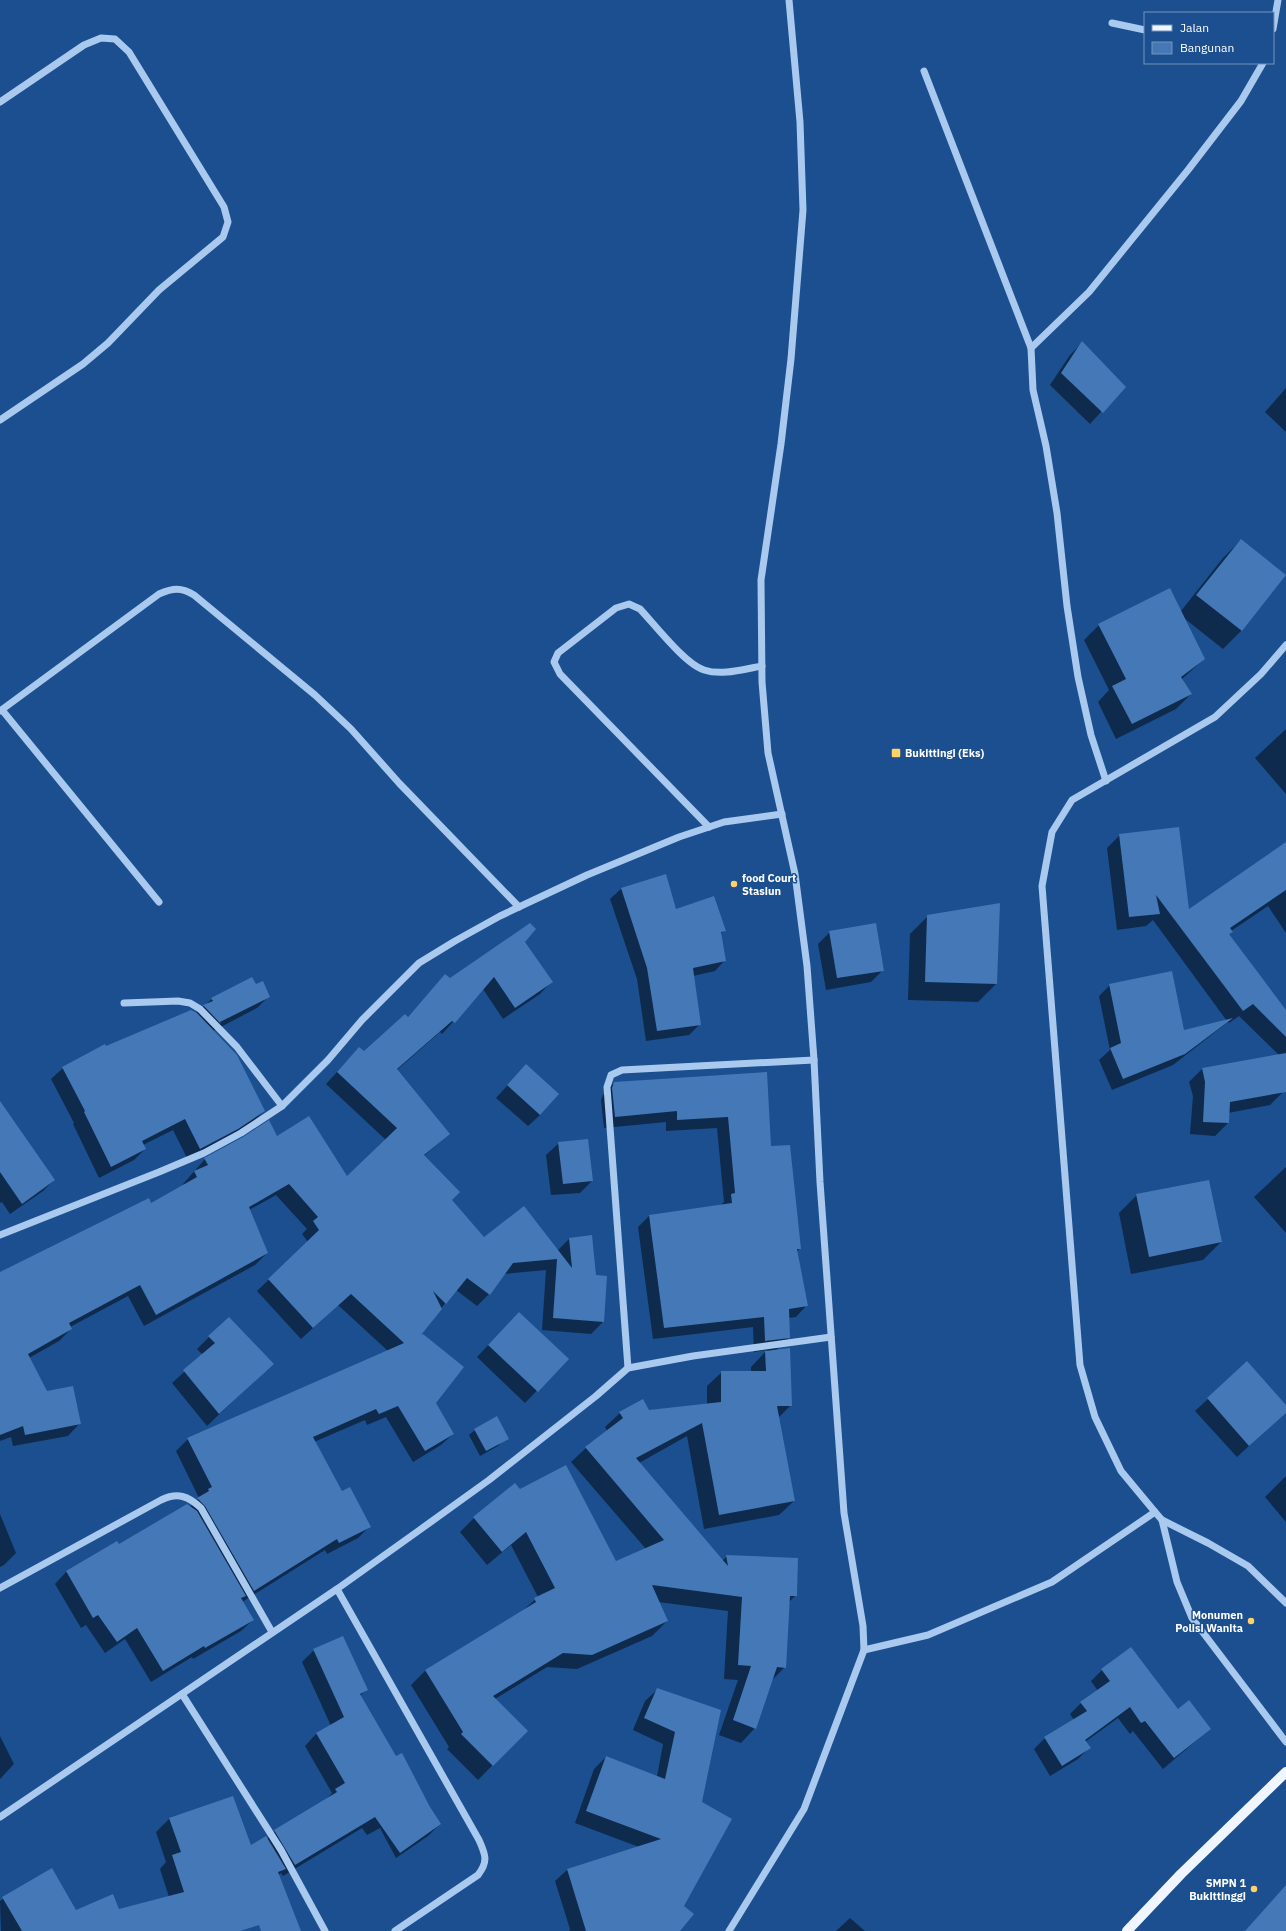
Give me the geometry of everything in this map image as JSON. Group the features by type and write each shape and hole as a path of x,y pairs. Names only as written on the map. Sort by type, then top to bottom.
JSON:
{"main road":[{"path":"1128,1931 1181,1874 1286,1772"}],"street":[{"path":"729,1931 804,1809 864,1650 863,1626 844,1513 820,1182 814,1060 807,966 795,874 768,753 762,666 761,580 781,444 791,359 803,210 800,122 789,0"},
{"path":"1274,23 1278,0"},
{"path":"1112,23 1144,30"},
{"path":"0,102 84,45 101,38 115,39 129,52 224,208 228,222 223,237 159,290 108,343 83,364 0,420"},
{"path":"1031,348 1089,292 1237,107 1262,64"},
{"path":"924,70 1031,348 1033,390 1046,446 1058,512 1067,606 1078,678 1091,735 1106,781"},
{"path":"158,902 1,711 159,594 171,589 184,589 194,595 315,695 351,729 399,783 519,907"},
{"path":"709,827 560,674 554,662 558,653 616,608 629,604 640,609 692,664 704,670 718,672 762,666"},
{"path":"1286,645 1261,674 1215,717 1072,800 1052,832 1042,886 1080,1365 1095,1417 1121,1471 1162,1520 1208,1543 1248,1566 1286,1603"},
{"path":"0,1235 204,1153 242,1132 282,1106 318,1070 362,1020 419,963 519,907 587,874 679,836 724,822 782,814"},
{"path":"124,1003 178,1001 190,1003 200,1008 237,1047 282,1106"},
{"path":"628,1368 607,1087 612,1075 622,1070 814,1060"},
{"path":"0,1817 337,1589 489,1480 596,1396 628,1368 693,1356 831,1337"},
{"path":"0,1588 161,1500 171,1495 180,1496 191,1499 201,1508 272,1632"},
{"path":"864,1650 928,1635 1052,1582 1155,1512"},
{"path":"1162,1520 1177,1582 1192,1618 1286,1742"},
{"path":"337,1589 479,1840 485,1855 484,1867 478,1875 395,1931"},
{"path":"182,1694 281,1850 325,1931"}],"building":[{"path":"1082,341 1126,387 1103,413 1061,373"},
{"path":"1241,539 1286,575 1242,631 1196,595"},
{"path":"1170,588 1205,659 1181,677 1192,694 1132,724 1112,686 1126,679 1098,624"},
{"path":"1179,827 1189,909 1286,842 1286,890 1230,928 1233,932 1229,934 1286,1010 1286,1037 1253,1004 1243,1011 1156,895 1160,914 1129,917 1119,834"},
{"path":"666,874 676,909 714,896 726,931 721,932 726,961 693,968 701,1025 657,1031 647,968 621,888"},
{"path":"1000,903 997,984 925,982 927,915"},
{"path":"530,923 536,929 525,942 553,982 515,1008 494,977 455,1023 452,1021 397,1069 450,1134 424,1155 460,1192 452,1200 484,1237 524,1206 572,1268 569,1238 592,1235 596,1275 607,1276 604,1322 553,1318 557,1259 513,1263 490,1295 467,1278 446,1304 433,1291 442,1309 421,1335 423,1334 464,1367 436,1403 454,1434 425,1451 398,1406 379,1414 376,1409 313,1437 342,1491 350,1487 371,1527 339,1543 337,1539 254,1591 205,1506 197,1498 209,1491 208,1489 212,1487 187,1438 404,1343 351,1294 313,1328 268,1279 319,1230 313,1221 318,1217 289,1184 249,1207 268,1253 156,1315 140,1285 69,1323 72,1329 28,1354 47,1391 73,1386 81,1424 25,1435 23,1426 0,1435 0,1272 149,1198 151,1203 197,1177 194,1171 208,1165 204,1158 243,1137 269,1120 277,1136 309,1116 347,1176 397,1128 337,1072 359,1047 364,1051 405,1014 408,1017 445,974 450,978"},
{"path":"876,923 884,971 837,978 829,931"},
{"path":"1172,971 1184,1030 1233,1018 1185,1054 1123,1079 1110,1048 1121,1043 1109,984"},
{"path":"252,977 256,984 263,981 270,997 220,1022 221,1024 203,1005 213,1001 211,998"},
{"path":"191,1010 197,1013 237,1055 265,1111 238,1129 200,1149 185,1119 142,1141 146,1149 111,1167 84,1112 85,1111 62,1067 105,1044 106,1046"},
{"path":"1286,1053 1286,1092 1230,1102 1229,1123 1203,1122 1205,1082 1202,1068"},
{"path":"526,1064 559,1094 540,1115 507,1085"},
{"path":"767,1072 771,1146 790,1145 801,1249 797,1249 808,1306 789,1309 790,1338 765,1341 764,1317 664,1328 649,1215 732,1203 731,1194 735,1193 728,1117 677,1120 677,1111 615,1117 612,1088 614,1082"},
{"path":"0,1101 55,1180 22,1204 0,1172"},
{"path":"588,1139 593,1181 563,1184 558,1142"},
{"path":"1209,1180 1222,1242 1149,1257 1136,1194"},
{"path":"519,1312 569,1359 538,1392 488,1345"},
{"path":"229,1317 274,1364 219,1414 183,1370 215,1343 208,1336"},
{"path":"790,1348 792,1406 777,1406 795,1501 719,1515 702,1423 636,1458 728,1566 726,1555 798,1558 797,1596 790,1596 786,1668 777,1667 756,1729 733,1720 751,1666 738,1665 742,1597 652,1585 668,1621 592,1655 563,1653 493,1696 528,1731 493,1766 461,1734 463,1732 425,1670 536,1602 534,1598 555,1588 526,1532 502,1552 473,1517 515,1483 520,1489 566,1465 616,1561 664,1540 585,1447 623,1418 619,1412 643,1399 649,1410 721,1402 721,1371 766,1371 765,1351"},
{"path":"1247,1361 1286,1405 1286,1413 1249,1446 1207,1398"},
{"path":"497,1416 509,1439 486,1451 474,1429"},
{"path":"187,1504 197,1511 246,1596 241,1598 254,1620 205,1648 204,1646 163,1671 137,1628 117,1642 98,1615 93,1618 66,1571 117,1541 119,1544"},
{"path":"343,1636 368,1690 360,1694 396,1756 402,1753 430,1807 441,1824 400,1853 375,1817 295,1865 274,1830 337,1792 335,1789 345,1783 316,1733 344,1717 313,1649"},
{"path":"1131,1647 1178,1709 1189,1700 1211,1729 1174,1758 1145,1721 1141,1723 1130,1707 1085,1740 1091,1748 1062,1766 1044,1737 1087,1711 1080,1702 1110,1681 1101,1669"},
{"path":"657,1688 721,1710 702,1802 732,1819 684,1906 694,1914 680,1931 586,1931 567,1869 661,1839 586,1811 606,1756 665,1779 675,1732 644,1718"},
{"path":"233,1796 251,1845 266,1836 286,1869 278,1872 301,1931 261,1931 259,1925 240,1931 22,1931 2,1897 52,1868 76,1910 113,1894 119,1909 184,1892 172,1855 181,1852 169,1818"},
{"path":"1286,1885 1286,1931 1245,1931"}],"place":[{"name":"Bukittingi (Eks)","path":"896,753"},
{"name":"food Court Stasiun","path":"734,884"},
{"name":"Monumen Polisi Wanita","path":"1251,1621"},
{"name":"SMPN 1 Bukittinggi","path":"1254,1889"}]}
